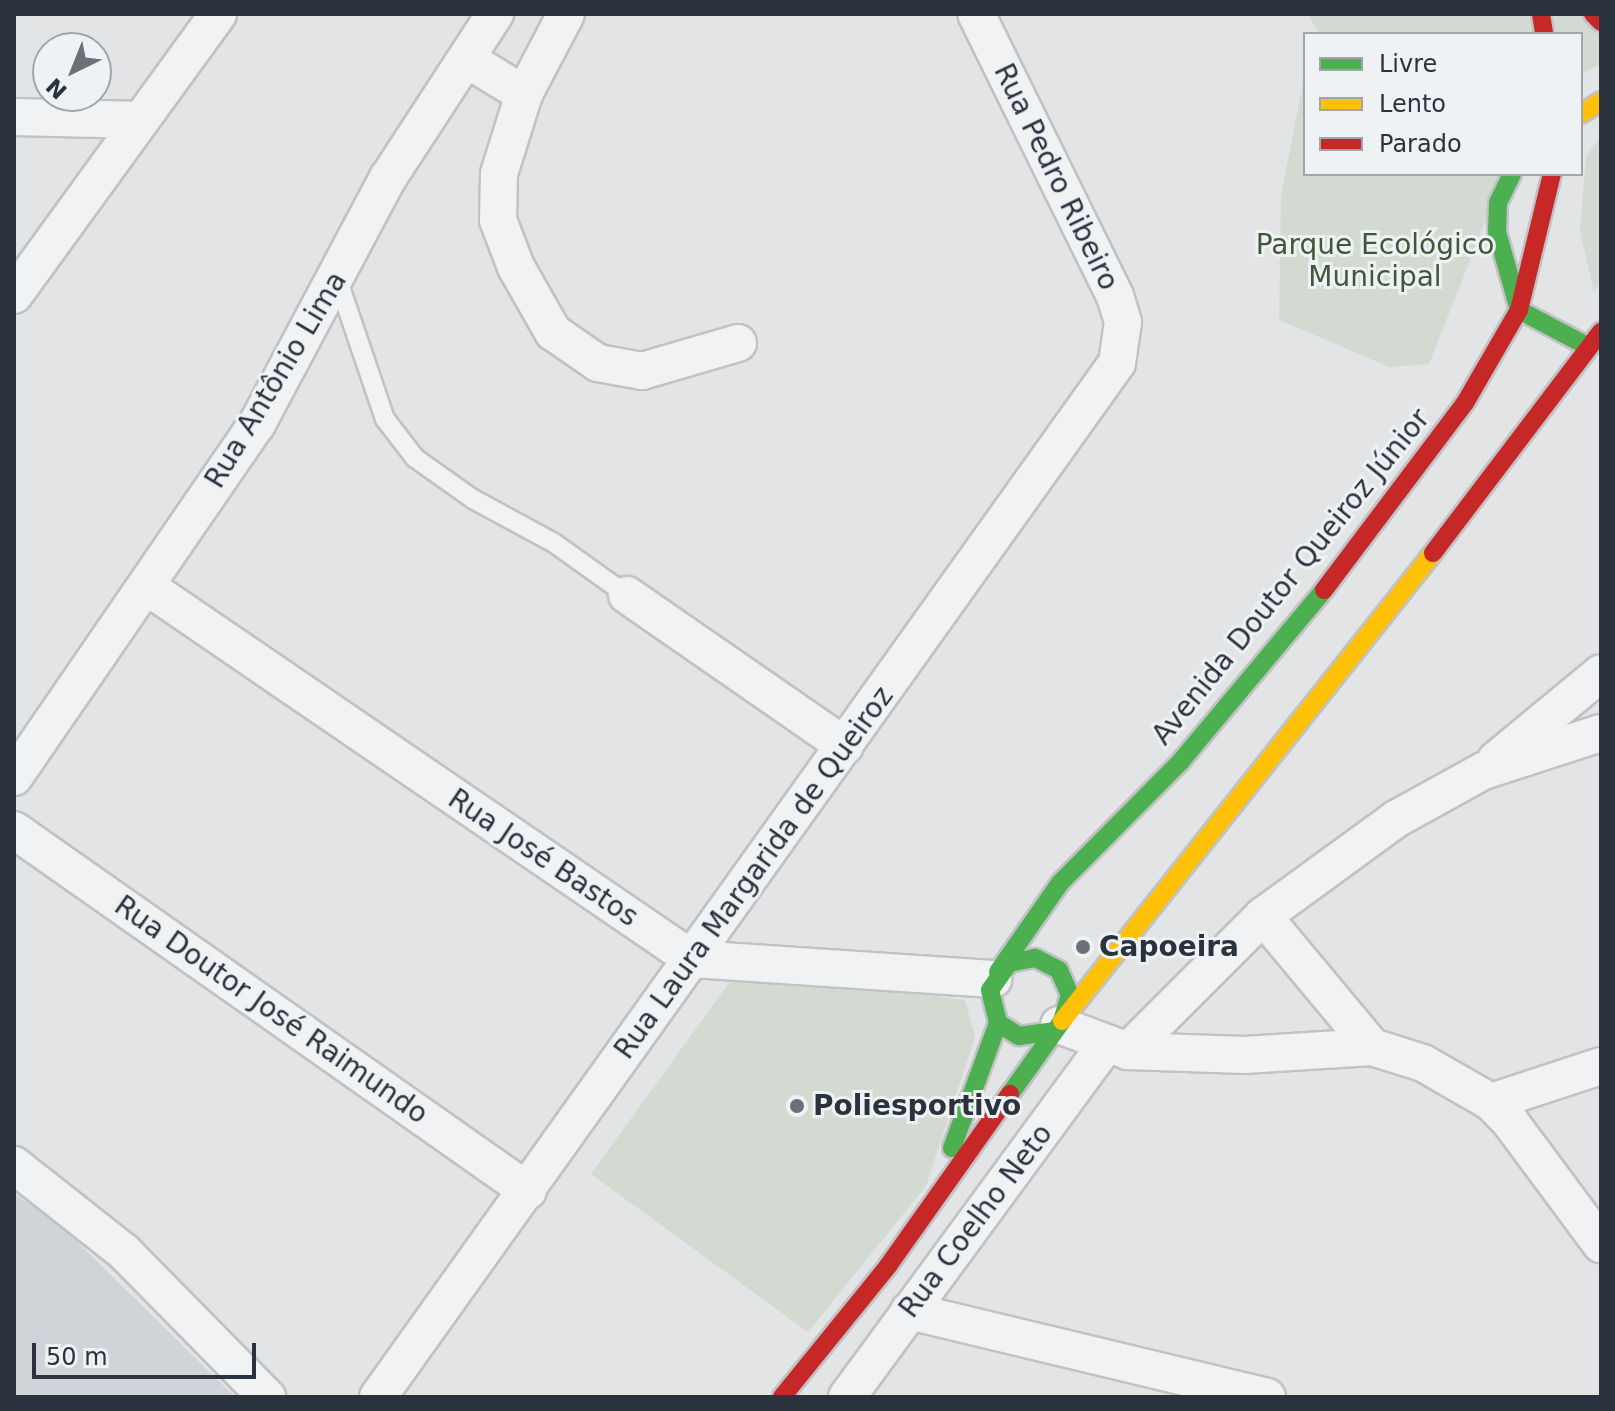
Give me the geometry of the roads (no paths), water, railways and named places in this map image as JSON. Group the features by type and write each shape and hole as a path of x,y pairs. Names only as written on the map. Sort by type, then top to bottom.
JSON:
{"main road":[{"path":"1593,14 1601,22"},
{"path":"1583,113 1601,101"},
{"path":"1511,176 1498,203 1497,232 1519,310 1589,347"},
{"name":"Avenida Doutor Queiroz Júnior","path":"996,976 1060,883 1181,761 1406,487 1465,403 1519,310 1552,176"},
{"path":"782,1397 926,1212 1058,1026 1394,604 1601,332"},
{"path":"1021,958 1048,961 1067,981 1068,1009 1058,1026 1019,1036 998,1023 990,1002 996,976 1021,958"},
{"path":"926,1212 998,1023"}],"street":[{"path":"14,295 218,14"},
{"name":"Rua Antônio Lima","path":"14,777 257,424 388,178 468,60 495,14"},
{"path":"566,14 524,94 499,174 498,220 516,267 553,332 598,363 642,371 738,343"},
{"name":"Rua Pedro Ribeiro","path":"976,14 1115,296 1123,322 1122,344"},
{"path":"468,60 524,94"},
{"path":"14,117 141,120"},
{"name":"Rua Laura Margarida de Queiroz","path":"378,1397 1094,401 1122,344"},
{"name":"Rua José Bastos","path":"146,586 692,959"},
{"path":"627,595 845,746"},
{"path":"1483,771 1601,673"},
{"path":"1483,771 1601,733"},
{"name":"Rua Coelho Neto","path":"847,1397 909,1311 1117,1048 1263,916 1396,819 1483,771"},
{"name":"Rua Doutor José Raimundo","path":"14,830 528,1191"},
{"path":"1263,916 1372,1047"},
{"path":"692,959 996,976"},
{"path":"1058,1026 1117,1048 1244,1055 1372,1047 1423,1063 1491,1102 1555,1179 1601,1244"},
{"path":"1491,1102 1601,1066"},
{"path":"14,1165 124,1252 267,1397"},
{"path":"909,1311 1267,1397"}],"lane":[{"path":"337,278 385,419 415,458 473,499 554,543 627,595"}],"place":[{"name":"Capoeira","path":"1083,947"},
{"name":"Poliesportivo","path":"797,1106"}],"park label":[{"name":"Parque Ecológico Municipal","path":"1375,261"}]}
